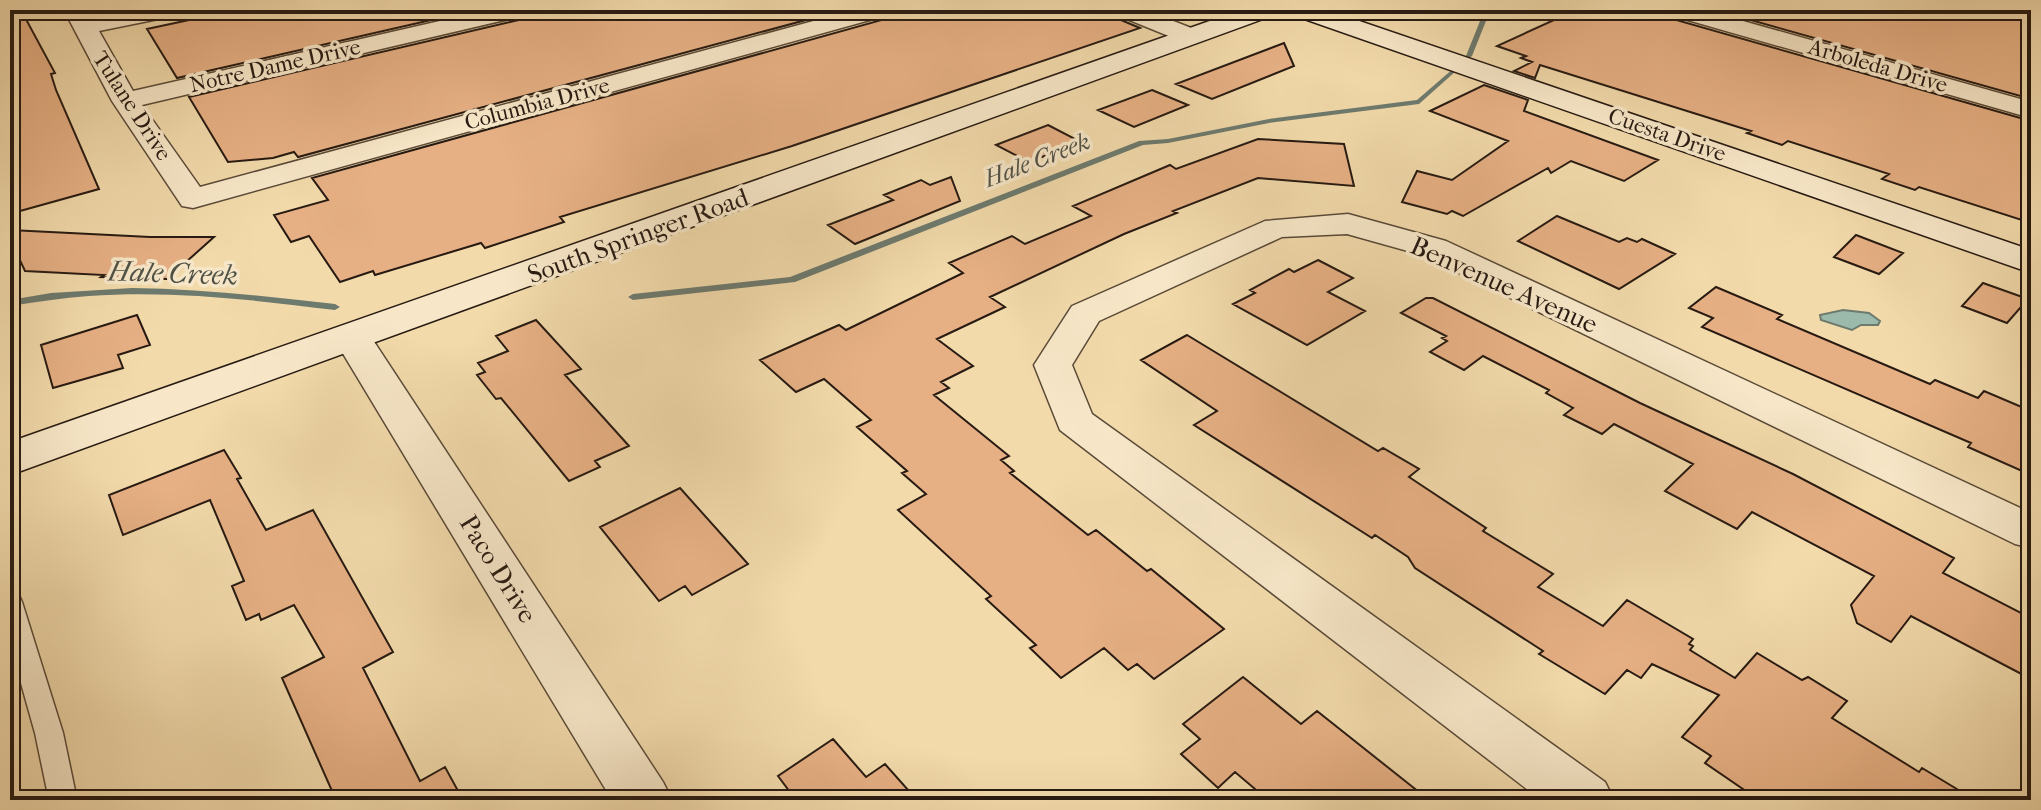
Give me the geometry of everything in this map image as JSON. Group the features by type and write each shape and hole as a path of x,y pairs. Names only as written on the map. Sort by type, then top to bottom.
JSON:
{"street":[{"path":"80,19 170,10"},
{"name":"Notre Dame Drive","path":"125,101 518,10"},
{"name":"Columbia Drive","path":"193,199 880,10"},
{"path":"1125,10 1190,36"},
{"name":"South Springer Road","path":"10,459 1265,10"},
{"name":"Cuesta Drive","path":"1302,10 2031,262"},
{"name":"Arboleda Drive","path":"1678,10 2031,110"},
{"name":"Tulane Drive","path":"80,19 125,101 193,199"},
{"name":"Benvenue Avenue","path":"1585,800 1074,421 1053,365 1085,314 1276,228 1348,224 1434,248 2031,532"},
{"name":"Paco Drive","path":"352,337 643,800"}],"lane":[{"path":"10,602 49,733 63,800"}],"shaded area":[{"path":"1843,310 1869,313 1880,321 1878,325 1861,325 1852,330 1821,320 1820,315"}],"building":[{"path":"10,10 21,10 55,73 51,74 56,90 99,189 20,211 10,182"},
{"path":"236,10 475,10 177,78 147,29"},
{"path":"532,10 843,10 298,157 294,152 273,158 228,162 189,97 527,18"},
{"path":"894,10 1111,10 1116,18 1140,28 792,146 560,217 564,222 485,248 481,243 375,275 373,271 340,282 309,236 291,242 274,215 328,200 312,178 889,18"},
{"path":"1576,10 1664,10 1669,18 2031,121 2031,223 1919,187 1915,190 1882,179 1889,174 1788,141 1782,145 1747,133 1751,131 1540,65 1535,78 1514,71 1532,62 1521,58 1526,56 1497,46"},
{"path":"1715,10 2031,10 2031,99"},
{"path":"1284,43 1294,66 1212,99 1176,84"},
{"path":"1484,85 1528,100 1524,111 1658,160 1624,181 1571,161 1551,173 1548,168 1463,216 1452,211 1447,214 1402,202 1417,171 1452,180 1508,141 1430,111"},
{"path":"1152,90 1188,105 1134,127 1098,110"},
{"path":"1048,125 1081,142 1029,162 996,145"},
{"path":"1258,139 1344,144 1354,186 1258,178 1173,211 1177,213 1124,234 990,297 1005,307 937,339 973,366 941,382 949,388 934,395 1009,456 1001,460 1014,471 1010,473 1088,535 1096,530 1147,571 1151,569 1224,629 1154,679 1137,664 1128,670 1104,648 1061,678 1030,648 1036,645 986,599 991,596 898,510 926,494 902,473 907,471 857,427 871,420 824,379 796,392 760,360 839,325 846,330 963,273 949,263 1012,236 1025,244 1091,216 1073,206 1170,165 1176,169"},
{"path":"951,177 960,201 855,244 828,225 893,200 884,195 921,180 930,185"},
{"path":"1557,216 1619,242 1627,238 1637,242 1642,239 1675,254 1619,289 1518,241"},
{"path":"10,230 214,237 167,279 101,277 104,275 25,271 10,239"},
{"path":"1856,235 1903,253 1879,274 1834,257"},
{"path":"1318,260 1353,278 1328,292 1365,311 1307,345 1233,304 1255,293 1250,290 1289,269 1294,272"},
{"path":"1983,283 2028,299 2007,323 1962,306"},
{"path":"1716,287 1782,315 1777,319 1930,384 1935,380 1978,398 1984,391 2031,411 2031,475 1968,447 1971,443 1702,327 1713,318 1689,308"},
{"path":"1426,298 1433,298 1640,403 1793,474 1954,558 1943,573 2031,618 2031,679 1911,616 1891,642 1857,623 1851,605 1874,576 1752,512 1737,529 1665,491 1693,464 1614,424 1602,434 1564,415 1573,408 1546,393 1549,390 1483,356 1464,370 1430,352 1447,341 1442,338 1446,336 1401,313"},
{"path":"137,315 150,345 118,355 123,368 53,388 41,345"},
{"path":"536,320 581,369 565,375 629,446 595,461 600,467 569,481 501,398 496,399 477,375 485,372 478,363 508,351 496,336"},
{"path":"1187,335 1378,451 1383,448 1419,469 1409,477 1486,528 1483,531 1553,574 1538,587 1603,626 1627,600 1693,639 1689,644 1693,646 1690,650 1735,678 1757,653 1802,680 1808,677 1847,701 1832,718 1919,772 1922,768 1975,800 1759,800 1705,763 1711,756 1682,737 1719,695 1652,664 1641,678 1627,670 1605,694 1539,654 1543,651 1415,568 1408,557 1375,535 1372,538 1194,425 1217,411 1141,360"},
{"path":"224,450 266,530 313,510 393,652 363,668 420,781 445,767 463,800 336,800 282,678 324,657 294,605 261,620 259,614 246,620 232,586 244,581 210,500 123,535 109,495"},
{"path":"680,488 748,564 692,595 685,586 659,601 600,527"},
{"path":"1243,677 1301,724 1317,711 1429,800 1268,800 1235,772 1218,788 1181,754 1200,739 1183,724"},
{"path":"833,739 866,777 885,764 917,800 796,800 778,776"}],"waterway":[{"name":"Hale Creek","path":"1469,56 1483,21 1480,10"},
{"name":"Hale Creek","path":"633,297 792,280 1142,143 1168,141 1269,121 1419,102 1454,70"},
{"name":"Hale Creek","path":"10,303 51,296 132,291 214,294 335,307"}]}
